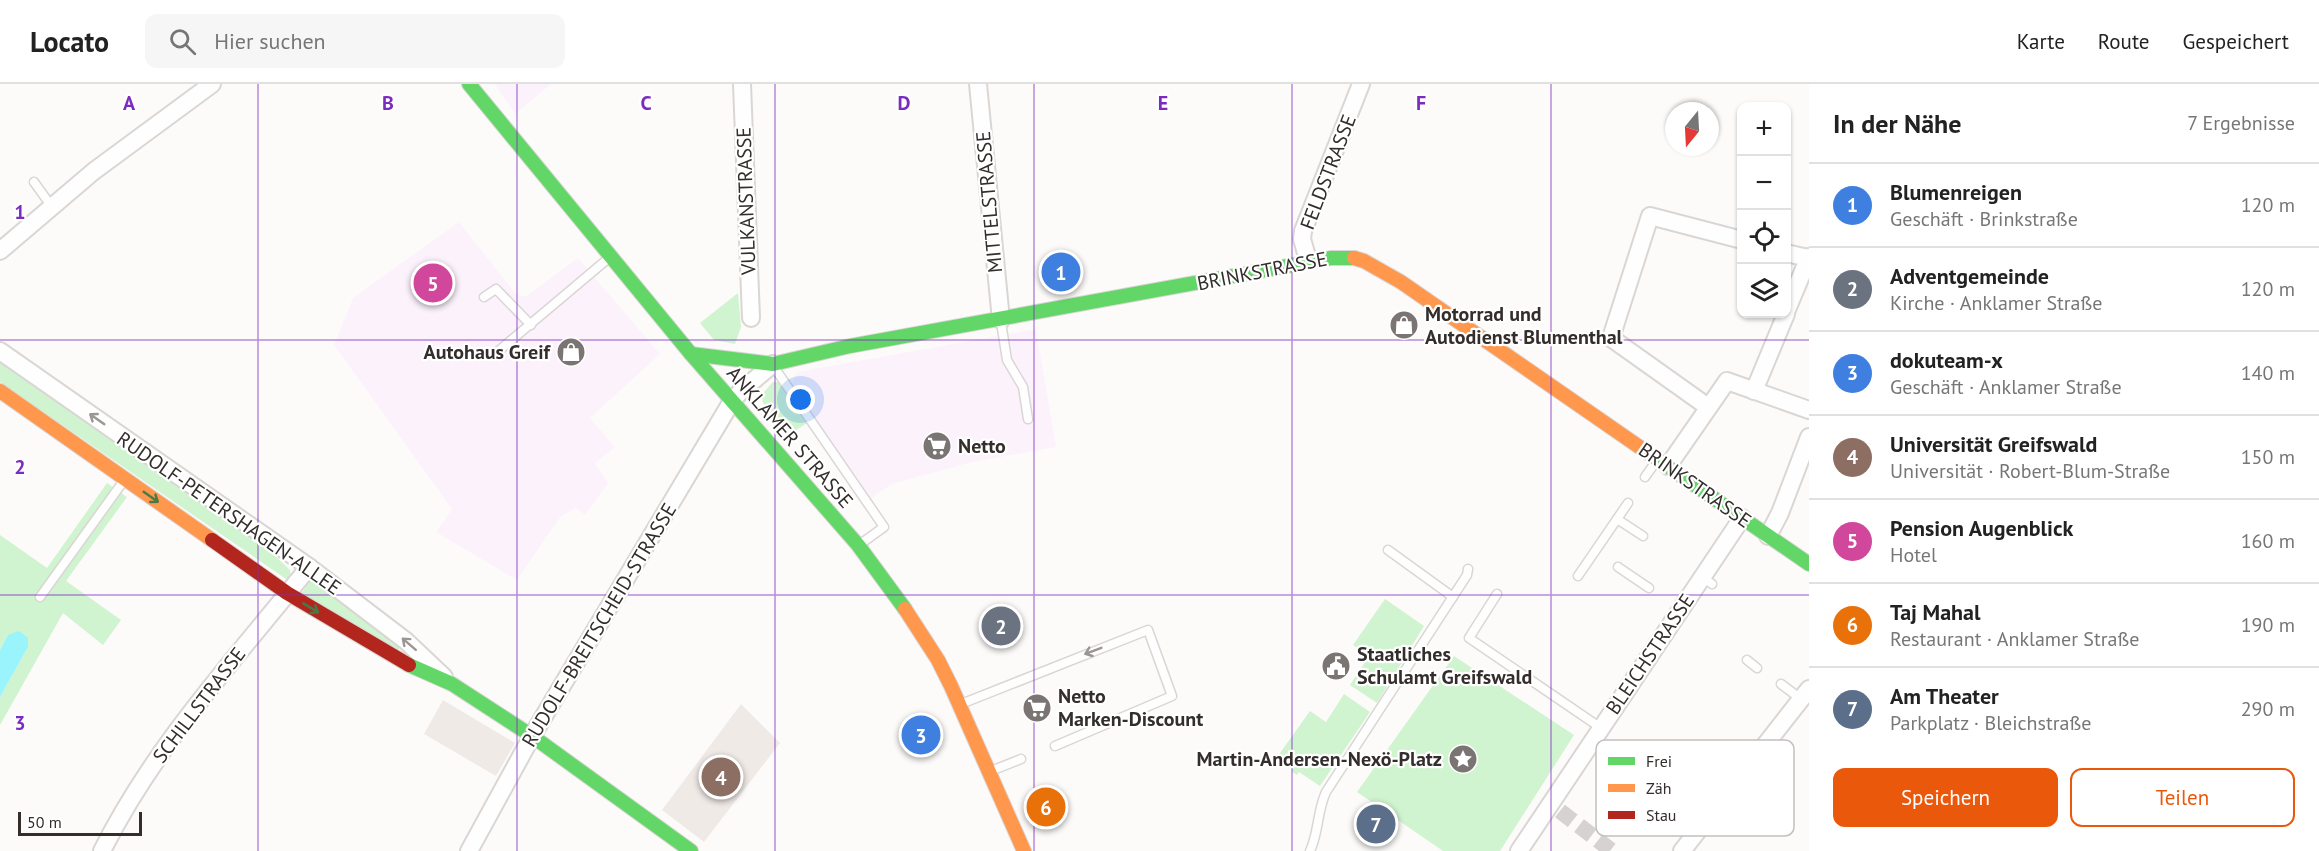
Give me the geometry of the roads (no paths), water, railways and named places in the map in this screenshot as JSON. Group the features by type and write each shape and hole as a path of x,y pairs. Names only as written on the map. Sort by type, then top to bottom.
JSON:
{"street":[{"path":"0,251 94,171 212,84"},
{"name":"ANKLAMER STRASSE","path":"469,84 691,354 858,545 896,596 938,660 990,771 1024,851"},
{"name":"VULKANSTRASSE","path":"742,84 751,318"},
{"name":"MITTELSTRASSE","path":"978,84 1001,320"},
{"name":"FELDSTRASSE","path":"1308,260 1302,238 1304,231 1361,84"},
{"path":"1708,407 1611,338 1650,216 1737,239"},
{"path":"1791,254 1809,258 1791,301"},
{"name":"BRINKSTRASSE","path":"691,354 772,364 850,346 1001,320 1308,260 1349,257 1383,270 1809,564"},
{"path":"1754,391 1784,318"},
{"name":"RUDOLF-PETERSHAGEN-ALLEE","path":"0,351 309,567 406,641 452,684"},
{"name":"BRINKSTRASSE","path":"732,401 772,364"},
{"path":"1663,463 1727,381 1809,410"},
{"name":"RUDOLF-PETERSHAGEN-ALLEE","path":"0,391 287,593 397,660 452,684 532,736 682,848"},
{"name":"RUDOLF-BREITSCHEID-STRASSE","path":"469,851 532,736 732,401"},
{"path":"1768,536 1780,513 1809,437"},
{"name":"BLEICHSTRASSE","path":"1519,851 1601,728 1677,607 1703,577 1742,518"},
{"name":"SCHILLSTRASSE","path":"102,851 166,743 309,567"},
{"path":"1769,740 1805,694"},
{"path":"1682,851 1694,836"}],"lane":[{"path":"34,182 52,207"},
{"path":"496,352 611,257"},
{"path":"484,297 496,289 531,325"},
{"path":"1001,320 1007,360 1023,387 1028,419"},
{"path":"772,364 884,527 858,545"},
{"path":"1645,477 1663,463"},
{"path":"40,597 125,478"},
{"path":"1578,576 1628,503"},
{"path":"1617,519 1643,536"},
{"path":"1388,550 1453,597"},
{"path":"1618,567 1649,588"},
{"path":"1310,851 1326,792 1453,597 1467,575 1468,569"},
{"path":"1497,594 1468,638 1601,728"},
{"path":"959,705 1148,630 1172,696 1055,746"},
{"path":"1747,660 1757,668"},
{"path":"1781,684 1805,694"},
{"path":"990,771 1021,759"}],"water":[{"path":"19,631 28,638 28,647 0,697 0,650 8,635"}],"tunnel":[{"path":"1560,811 1612,851"}],"place":[{"name":"Blumenreigen","path":"1061,272"},
{"name":"Pension Augenblick","path":"433,283"},
{"name":"Motorrad und Autodienst Blumenthal","path":"1404,325"},
{"name":"Autohaus Greif","path":"571,352"},
{"name":"Netto","path":"937,446"},
{"name":"Adventgemeinde","path":"1001,626"},
{"name":"Staatliches Schulamt Greifswald","path":"1336,666"},
{"name":"Netto Marken-Discount","path":"1037,708"},
{"name":"dokuteam-x","path":"921,735"},
{"name":"Martin-Andersen-Nexö-Platz","path":"1463,759"},
{"name":"Universität Greifswald","path":"721,777"},
{"name":"Taj Mahal","path":"1046,807"},
{"name":"Am Theater","path":"1376,824"}]}
